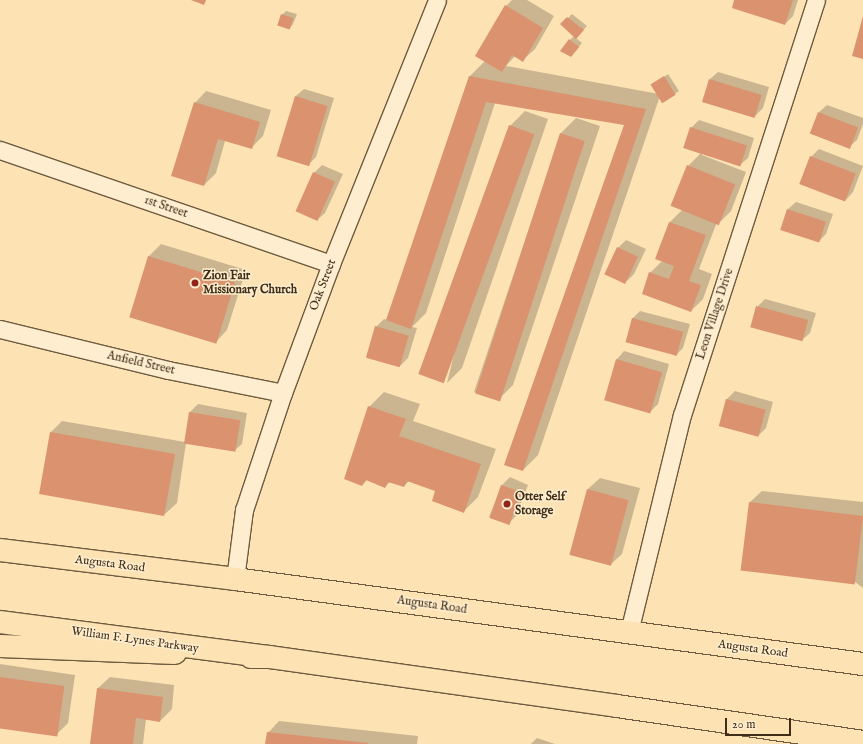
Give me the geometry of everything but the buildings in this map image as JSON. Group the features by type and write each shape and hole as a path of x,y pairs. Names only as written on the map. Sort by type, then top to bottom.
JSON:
{"highway":[{"name":"Augusta Road","path":"0,550 235,579 863,664"},
{"name":"William F. Lynes Parkway","path":"0,622 269,657"},
{"path":"0,646 269,657 863,742"}],"street":[{"name":"Oak Street","path":"235,579 244,510 283,393 331,264 437,0"},
{"name":"Leon Village Drive","path":"629,632 682,415 816,0"},
{"name":"1st Street","path":"0,150 331,264"},
{"name":"Anfield Street","path":"0,329 168,370 283,393"}],"place":[{"name":"Zion Fair Missionary Church","path":"195,283"},
{"name":"Otter Self Storage","path":"507,504"}]}
